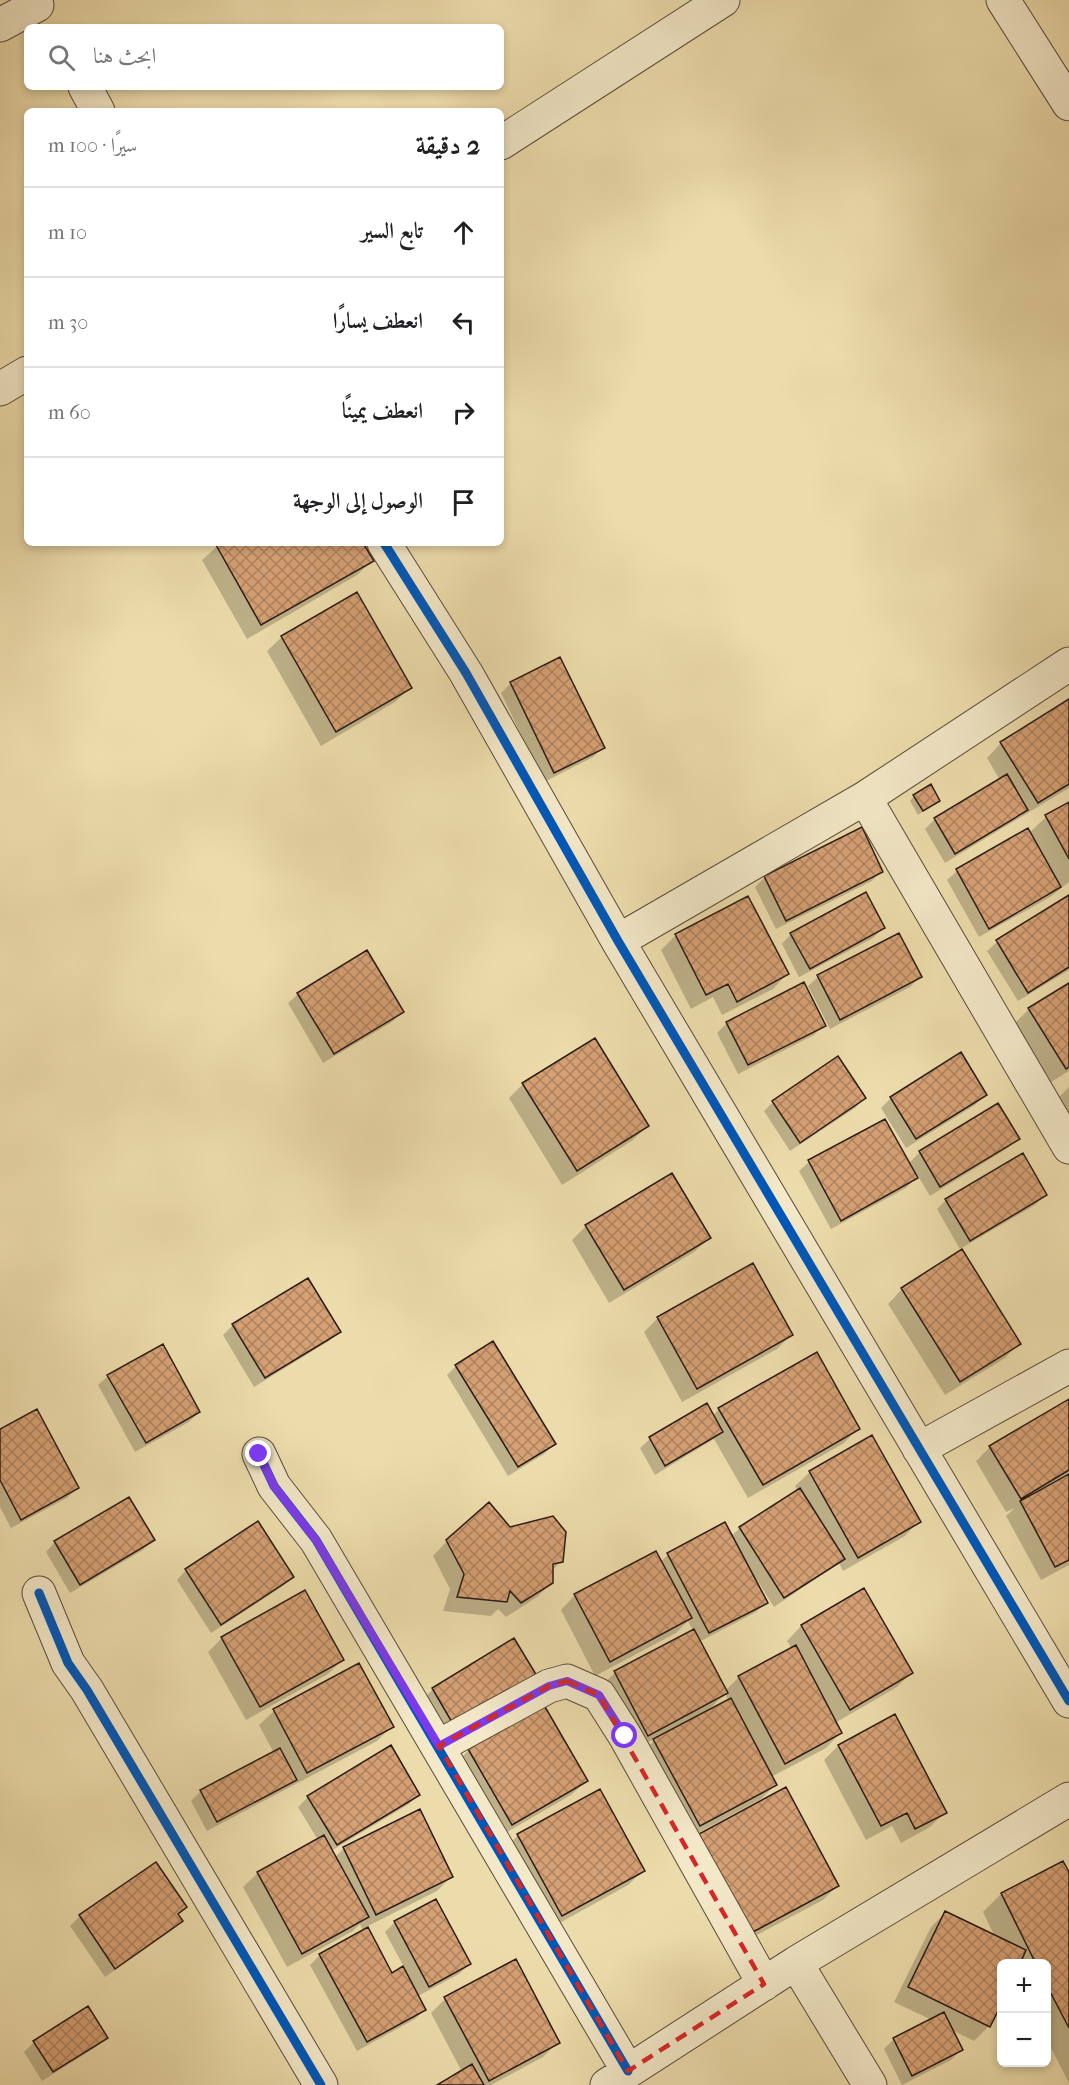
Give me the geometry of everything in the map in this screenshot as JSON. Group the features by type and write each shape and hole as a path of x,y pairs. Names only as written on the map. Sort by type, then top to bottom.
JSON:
{"street":[{"path":"504,141 723,0"},
{"path":"1003,0 1069,104"},
{"path":"0,25 44,11"},
{"path":"87,90 96,108"},
{"path":"0,389 24,375"},
{"path":"386,546 466,673 618,942 1069,1701"},
{"path":"618,942 865,798 1069,664"},
{"path":"865,798 1069,1147"},
{"path":"919,1449 1069,1366"},
{"path":"259,1454 274,1486 316,1540 439,1746 618,2078 796,1963 1069,1800"},
{"path":"39,1593 68,1663 87,1690 321,2085"},
{"path":"439,1746 549,1686 567,1681 599,1695 625,1736 764,1984"},
{"path":"796,1963 870,2085"}],"highlighted area":[{"path":"567,1681 599,1695 764,1984 628,2071 439,1746 549,1686"}],"building":[{"path":"217,546 365,546 374,561 261,625"},
{"path":"357,592 412,688 336,732 281,636"},
{"path":"560,657 605,748 554,773 510,682"},
{"path":"1069,699 1069,784 1038,803 1000,742"},
{"path":"1007,774 1028,810 955,854 934,818"},
{"path":"931,784 940,801 923,811 913,795"},
{"path":"1069,802 1069,859 1045,815"},
{"path":"862,827 883,872 786,921 764,876"},
{"path":"1028,828 1061,887 989,929 956,869"},
{"path":"866,892 885,928 810,969 790,933"},
{"path":"1069,895 1069,967 1028,993 996,940"},
{"path":"748,896 789,974 737,1002 728,984 706,995 675,934"},
{"path":"899,933 922,977 840,1020 817,975"},
{"path":"367,950 404,1012 334,1054 297,993"},
{"path":"804,982 826,1026 748,1065 726,1022"},
{"path":"1069,983 1069,1067 1066,1069 1028,1008"},
{"path":"595,1038 649,1126 577,1171 522,1083"},
{"path":"961,1052 987,1095 916,1139 890,1097"},
{"path":"838,1056 866,1098 800,1143 772,1101"},
{"path":"998,1103 1020,1139 940,1187 919,1151"},
{"path":"885,1119 918,1178 841,1221 808,1160"},
{"path":"1023,1153 1047,1195 970,1241 945,1199"},
{"path":"672,1173 711,1238 624,1290 585,1225"},
{"path":"962,1249 1021,1344 960,1382 901,1288"},
{"path":"753,1263 793,1335 697,1389 657,1317"},
{"path":"308,1278 341,1332 265,1378 232,1324"},
{"path":"493,1341 556,1444 518,1467 455,1365"},
{"path":"163,1344 200,1412 146,1443 107,1375"},
{"path":"817,1352 860,1429 763,1485 718,1408"},
{"path":"1069,1399 1069,1470 1021,1499 989,1446"},
{"path":"707,1403 723,1432 665,1466 649,1437"},
{"path":"37,1409 79,1488 21,1520 0,1480 0,1429"},
{"path":"872,1435 921,1522 858,1558 809,1471"},
{"path":"1069,1474 1069,1560 1055,1567 1020,1501"},
{"path":"800,1488 845,1559 784,1598 739,1527"},
{"path":"129,1497 155,1540 80,1585 54,1541"},
{"path":"489,1502 510,1527 553,1516 566,1532 563,1562 553,1564 553,1583 521,1603 510,1591 507,1602 457,1597 464,1574 446,1540"},
{"path":"258,1521 294,1577 221,1625 185,1569"},
{"path":"725,1522 768,1603 709,1633 667,1553"},
{"path":"656,1551 692,1618 610,1662 574,1594"},
{"path":"864,1588 913,1673 850,1710 801,1625"},
{"path":"305,1590 344,1660 260,1707 221,1637"},
{"path":"694,1629 728,1693 648,1736 614,1671"},
{"path":"514,1638 540,1681 457,1731 432,1688"},
{"path":"796,1645 842,1733 785,1764 738,1676"},
{"path":"359,1663 394,1727 307,1773 273,1709"},
{"path":"731,1698 777,1785 700,1826 653,1739"},
{"path":"544,1705 588,1781 512,1825 468,1749"},
{"path":"895,1714 947,1813 915,1829 907,1813 881,1826 838,1745"},
{"path":"391,1745 420,1795 337,1845 307,1796"},
{"path":"280,1748 297,1780 217,1822 200,1790"},
{"path":"786,1787 839,1886 751,1933 699,1834"},
{"path":"600,1789 645,1871 562,1916 517,1834"},
{"path":"420,1809 453,1877 376,1915 343,1847"},
{"path":"324,1835 369,1917 302,1954 257,1872"},
{"path":"1063,1861 1069,1872 1069,2028 1051,1994 1051,1959 1034,1959 1001,1893"},
{"path":"156,1862 187,1907 178,1914 183,1921 115,1969 79,1915"},
{"path":"436,1899 471,1964 429,1987 394,1921"},
{"path":"945,1911 1026,1950 1022,1959 997,1959 997,2013 990,2027 908,1987"},
{"path":"368,1927 392,1973 403,1966 426,2010 367,2042 319,1954"},
{"path":"516,1959 560,2043 489,2081 444,1997"},
{"path":"88,2006 108,2038 53,2072 33,2041"},
{"path":"944,2012 963,2050 912,2076 893,2038"},
{"path":"472,2064 484,2085 437,2085"}],"cycle path":[{"path":"386,546 466,673 618,941 1069,1701"},
{"path":"259,1454 274,1486 316,1540 628,2071"},
{"path":"39,1593 68,1663 87,1690 321,2085"}],"route":[{"path":"259,1454 274,1486 316,1540 439,1746 549,1686 567,1681 599,1695 625,1736"}]}
